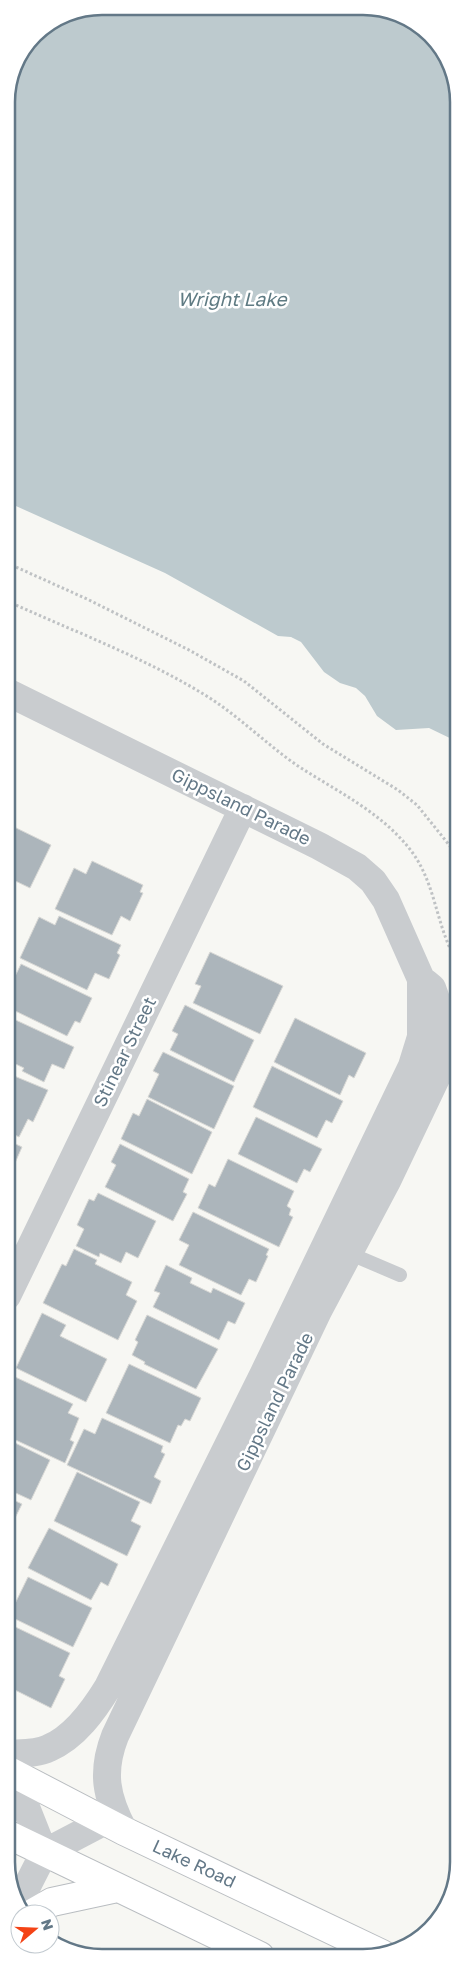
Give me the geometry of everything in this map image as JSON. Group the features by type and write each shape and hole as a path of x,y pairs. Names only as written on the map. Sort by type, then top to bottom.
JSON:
{"main road":[{"name":"Lake Road","path":"15,1769 114,1826 370,1948"},
{"path":"15,1838 245,1949"},
{"path":"49,1904 118,1888"}],"street":[{"name":"Gippsland Parade","path":"15,696 319,846 368,876 386,900 420,979 432,988 444,1022 445,1034 439,1072 338,1248 108,1687 85,1718 60,1743 15,1763"},
{"name":"Stinear Street","path":"15,1279 243,808"},
{"name":"Gippsland Parade","path":"114,1826 115,1814 107,1781 106,1760 115,1736 318,1311 338,1248"},
{"path":"15,1781 44,1852"},
{"path":"22,1895 44,1852 114,1826"}],"lane":[{"path":"338,1248 400,1275"}],"path":[{"path":"15,567 87,599 189,650 244,681 322,744 398,790 417,805 450,846"},
{"path":"15,605 186,684 246,723 289,760 383,820 411,851 427,876 450,947"}],"water":[{"name":"Wright Lake","path":"363,15 391,20 416,33 435,54 447,79 450,102 450,738 429,728 396,730 377,716 365,696 356,688 340,683 324,672 301,642 291,637 278,636 165,573 15,506 15,96 18,79 24,64 33,49 58,27 74,20 91,16"}],"building":[{"path":"15,827 51,845 30,888 15,881"},
{"path":"92,861 143,885 140,892 143,893 130,921 121,916 112,935 55,909 74,868 86,874"},
{"path":"59,916 121,945 117,953 120,955 109,979 95,973 87,990 20,958 39,917 55,925"},
{"path":"210,952 283,986 260,1034 193,1003 201,986 195,984"},
{"path":"21,964 92,998 80,1023 75,1021 67,1036 15,1011 15,976"},
{"path":"185,1005 254,1040 234,1082 170,1050 178,1034 172,1031"},
{"path":"295,1018 366,1053 354,1078 349,1075 340,1095 274,1062"},
{"path":"15,1020 74,1047 64,1069 52,1064 44,1082 22,1071 24,1068 15,1064"},
{"path":"163,1052 234,1086 214,1129 148,1097 159,1074 153,1071"},
{"path":"272,1066 343,1101 332,1123 326,1120 317,1138 253,1107"},
{"path":"15,1076 48,1090 33,1122 28,1119 19,1137 15,1135"},
{"path":"147,1099 212,1132 192,1174 121,1139 133,1113 139,1116"},
{"path":"256,1117 322,1149 310,1172 304,1169 297,1183 238,1154"},
{"path":"15,1144 22,1147 15,1163"},
{"path":"120,1144 189,1179 183,1192 187,1194 173,1221 105,1187 116,1165 111,1162"},
{"path":"228,1159 294,1191 287,1206 291,1209 289,1215 293,1217 279,1247 198,1208 209,1184 215,1187"},
{"path":"98,1193 156,1221 138,1258 126,1252 121,1263 100,1253 99,1257 76,1246 84,1229 77,1225 89,1199 94,1201"},
{"path":"193,1212 269,1249 266,1255 268,1256 256,1282 249,1279 241,1295 179,1265 189,1245 179,1240"},
{"path":"74,1249 97,1260 95,1264 132,1282 126,1295 137,1301 118,1340 43,1303 62,1264 66,1266"},
{"path":"166,1265 192,1278 190,1283 211,1293 213,1288 245,1303 235,1324 228,1321 219,1340 153,1307 160,1293 154,1291"},
{"path":"42,1313 66,1325 60,1336 107,1359 86,1402 16,1368"},
{"path":"147,1315 218,1349 196,1389 144,1364 145,1362 132,1355 138,1342 135,1340"},
{"path":"129,1364 201,1398 190,1421 185,1419 181,1426 178,1425 170,1443 106,1413"},
{"path":"15,1377 73,1404 68,1413 79,1418 70,1440 74,1442 65,1463 15,1440"},
{"path":"102,1418 163,1446 161,1452 165,1454 154,1477 161,1481 151,1504 67,1465 84,1429 95,1434"},
{"path":"15,1443 50,1460 31,1500 15,1493"},
{"path":"77,1472 140,1502 131,1521 141,1526 127,1556 54,1521"},
{"path":"15,1501 22,1504 15,1518"},
{"path":"49,1528 118,1564 108,1586 101,1582 91,1600 28,1568"},
{"path":"28,1577 92,1608 73,1647 15,1619 15,1604"},
{"path":"15,1627 70,1653 59,1676 65,1679 51,1708 15,1690"}]}
